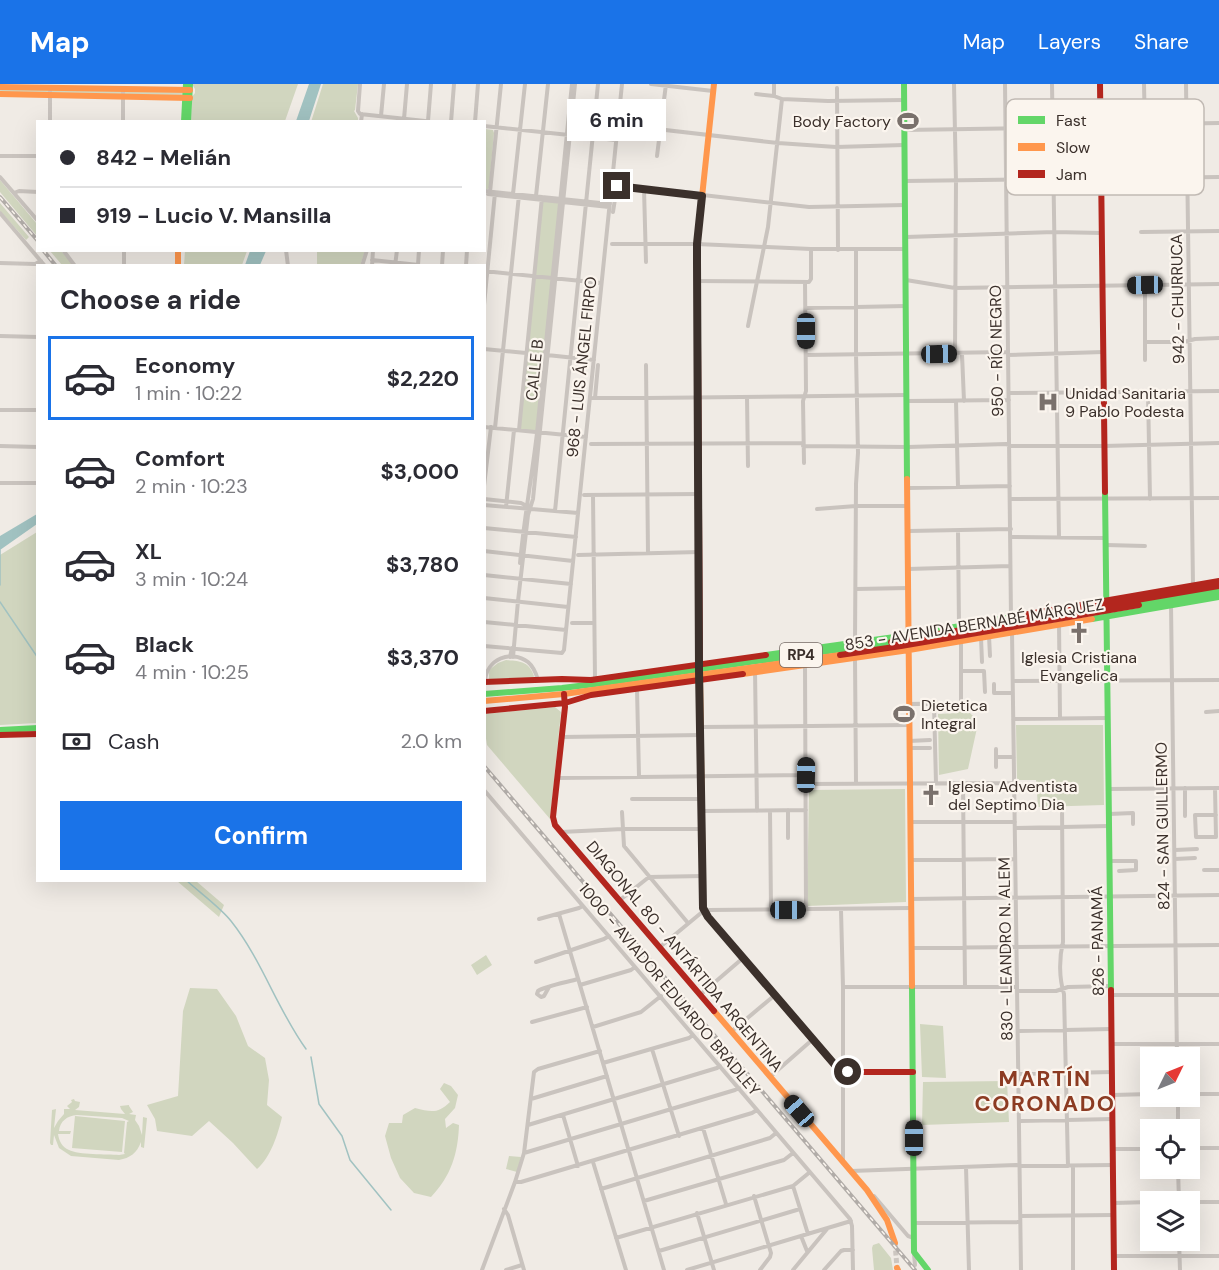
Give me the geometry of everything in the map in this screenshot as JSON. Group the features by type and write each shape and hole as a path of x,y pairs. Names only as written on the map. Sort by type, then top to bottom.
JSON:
{"main road":[{"path":"904,84 914,1254 928,1270"},
{"name":"826 - PANAMÁ","path":"1100,84 1100,99"},
{"path":"0,87 50,92"},
{"path":"123,93 188,87 186,120"},
{"path":"714,88 697,244 704,911 843,1072 913,1072"},
{"path":"0,94 123,93 188,98"},
{"name":"826 - PANAMÁ","path":"1101,195 1114,1270"},
{"name":"853 - AVENIDA BERNABÉ MÁRQUEZ","path":"486,694 563,691 909,642 1059,624 1193,585 1219,581"},
{"name":"853 - AVENIDA BERNABÉ MÁRQUEZ","path":"1170,600 1219,586"},
{"name":"853 - AVENIDA BERNABÉ MÁRQUEZ","path":"486,682 595,679 755,669 835,660 988,626 1219,591"},
{"name":"853 - AVENIDA BERNABÉ MÁRQUEZ","path":"909,642 958,626 1011,617 1219,597"},
{"name":"853 - AVENIDA BERNABÉ MÁRQUEZ","path":"486,701 649,682 855,643 961,640 1107,609"},
{"path":"978,622 988,626"},
{"name":"853 - AVENIDA BERNABÉ MÁRQUEZ","path":"805,662 826,657 855,655"},
{"path":"826,657 835,660"},
{"name":"853 - AVENIDA BERNABÉ MÁRQUEZ","path":"486,711 565,703 591,695 658,686 700,672"},
{"path":"603,684 619,676"},
{"path":"557,778 565,703 562,679"},
{"path":"649,682 658,686"},
{"path":"0,730 35,730"},
{"path":"0,735 35,730"},
{"name":"DIAGONAL 80 - ANTÁRTIDA ARGENTINA","path":"557,778 553,817 555,825 851,1173"},
{"path":"851,1173 886,1215 896,1243"}],"street":[{"path":"360,84 361,120"},
{"path":"384,84 384,118"},
{"path":"360,112 406,120 407,84"},
{"path":"428,120 431,84"},
{"path":"451,120 454,84"},
{"path":"475,120 478,84"},
{"path":"501,84 486,272 601,283"},
{"path":"486,473 511,274 525,84"},
{"path":"536,196 548,84"},
{"name":"CALLE B","path":"512,657 528,508 533,499 573,84"},
{"path":"555,511 598,84"},
{"name":"968 - LUIS ÁNGEL FIRPO","path":"513,648 563,652 622,84"},
{"path":"651,84 714,88"},
{"path":"774,84 774,96"},
{"path":"954,84 955,353"},
{"name":"950 - RÍO NEGRO","path":"1005,84 1006,179"},
{"path":"1052,84 1052,99"},
{"path":"1144,84 1144,99"},
{"name":"942 - CHURRUCA","path":"1186,84 1186,99"},
{"path":"657,156 665,85"},
{"path":"837,87 838,250"},
{"path":"50,92 50,120"},
{"path":"123,93 123,120"},
{"path":"756,94 782,99 904,100"},
{"path":"748,326 768,226 782,99"},
{"path":"1204,123 1219,123"},
{"path":"486,126 616,140"},
{"path":"622,126 836,147 904,145"},
{"path":"904,130 1006,129"},
{"path":"0,156 36,156"},
{"path":"0,177 36,219"},
{"path":"905,181 1006,179"},
{"path":"613,212 616,185 809,207 905,205"},
{"path":"644,189 646,262"},
{"path":"14,193 36,192"},
{"path":"486,192 610,205"},
{"path":"517,195 542,198"},
{"name":"950 - RÍO NEGRO","path":"1006,195 1011,617"},
{"path":"1054,195 1059,537"},
{"name":"942 - CHURRUCA","path":"1188,195 1193,585"},
{"path":"506,504 526,353 542,198"},
{"path":"0,213 43,264"},
{"path":"1141,232 1219,231"},
{"path":"906,237 1054,232 1102,233"},
{"path":"612,244 697,244 838,250 906,249"},
{"path":"697,281 809,282 812,279 812,249"},
{"path":"855,250 858,446 855,643"},
{"path":"372,264 373,252"},
{"path":"372,260 396,264"},
{"path":"0,263 35,264 41,261"},
{"name":"CALLE B","path":"538,432 548,355 554,278"},
{"path":"906,280 955,288 1219,284"},
{"path":"804,463 805,282"},
{"path":"1145,285 1145,360"},
{"path":"806,308 906,306"},
{"path":"0,336 36,337"},
{"path":"1145,342 1184,342 1219,338"},
{"path":"486,349 526,353"},
{"path":"806,355 1103,352"},
{"path":"962,353 964,401"},
{"path":"548,355 594,360"},
{"path":"646,365 648,553"},
{"path":"598,366 594,398 857,396 956,401 1009,400"},
{"path":"1009,393 1219,391"},
{"path":"1148,393 1150,499"},
{"path":"747,397 748,466"},
{"path":"956,401 958,486"},
{"path":"0,410 36,410"},
{"path":"486,427 586,437"},
{"path":"591,444 748,443 908,447 1149,446 1219,443"},
{"path":"0,446 36,447"},
{"path":"0,483 36,483"},
{"path":"908,488 1010,486"},
{"path":"584,495 698,494"},
{"path":"593,495 595,679"},
{"path":"1010,500 1219,498"},
{"path":"486,499 506,504"},
{"path":"486,505 521,503 528,508 578,513"},
{"path":"817,509 908,506"},
{"path":"486,528 576,537"},
{"path":"909,531 1011,529"},
{"path":"958,530 958,626"},
{"path":"1011,537 1059,537 1145,546"},
{"path":"486,551 573,561"},
{"path":"578,555 699,552"},
{"path":"908,569 1010,566"},
{"path":"486,575 571,584"},
{"path":"855,588 909,588"},
{"path":"486,598 568,608"},
{"name":"824 - SAN GUILLERMO","path":"1170,600 1177,1044"},
{"path":"486,622 566,630"},
{"path":"572,623 594,622"},
{"path":"1059,624 1060,718"},
{"name":"830 - LEANDRO N. ALEM","path":"1012,629 1021,1270"},
{"path":"985,636 990,657"},
{"path":"982,662 985,636"},
{"path":"909,704 961,703 961,640"},
{"path":"486,646 513,648"},
{"path":"855,655 856,783"},
{"path":"486,671 490,664 501,658 512,657 530,663 538,680"},
{"path":"805,662 806,910"},
{"path":"755,669 757,810"},
{"path":"962,671 984,671 985,692"},
{"path":"1013,681 1219,680"},
{"path":"994,684 994,693 1013,693"},
{"path":"637,689 639,776"},
{"path":"934,704 936,783"},
{"path":"1206,711 1219,711"},
{"path":"1013,719 1107,718"},
{"path":"701,727 909,725"},
{"path":"562,737 701,735"},
{"path":"909,741 930,740"},
{"path":"909,748 930,748"},
{"path":"996,748 996,766"},
{"path":"996,757 1014,757"},
{"path":"557,778 806,775"},
{"path":"806,784 1014,783"},
{"path":"963,784 965,987"},
{"path":"1185,788 1185,816"},
{"path":"1109,789 1217,788 1216,837 1196,837 1195,815 1216,815"},
{"name":"1000 - AVIADOR EDUARDO BRADLEY","path":"486,792 852,1221"},
{"path":"632,799 702,799"},
{"path":"1062,806 1061,982 1064,994 1073,1270"},
{"path":"788,810 788,838"},
{"path":"702,811 806,810"},
{"path":"770,811 771,910"},
{"path":"622,812 624,846 688,923"},
{"path":"1109,814 1133,813 1133,824"},
{"path":"910,822 1015,822"},
{"path":"1015,828 1109,826"},
{"path":"561,832 702,829"},
{"path":"1175,850 1197,849"},
{"path":"1175,859 1195,858"},
{"path":"911,860 1015,859"},
{"path":"1110,861 1136,861 1137,870 1119,871"},
{"path":"1204,870 1219,870"},
{"path":"620,901 649,877 703,876"},
{"path":"912,899 1219,895"},
{"path":"539,919 583,906"},
{"path":"660,948 704,911 911,908"},
{"path":"841,910 843,1161"},
{"path":"559,914 664,1270"},
{"path":"536,962 609,936"},
{"path":"912,948 1219,945"},
{"path":"700,995 743,958"},
{"path":"580,985 635,967"},
{"path":"549,987 578,979"},
{"path":"843,987 965,987 1056,991 1068,987 1111,986"},
{"path":"732,1032 775,995"},
{"path":"1112,996 1219,995"},
{"path":"593,1027 641,1012 661,996"},
{"path":"532,1022 587,1007"},
{"path":"1019,1031 1112,1029"},
{"path":"603,1063 693,1035"},
{"path":"770,1077 813,1040"},
{"path":"1112,1044 1219,1044"},
{"path":"652,1049 679,1136"},
{"path":"482,1270 516,1182 524,1153 535,1070 600,1051"},
{"path":"528,1125 720,1066"},
{"path":"1019,1074 1113,1072"},
{"path":"531,1099 607,1076"},
{"path":"524,1153 738,1088"},
{"path":"1113,1095 1140,1094"},
{"path":"1200,1094 1219,1094"},
{"path":"516,1182 593,1162 757,1110"},
{"path":"563,1115 578,1166"},
{"path":"1020,1121 1113,1119"},
{"path":"703,1128 726,1204"},
{"path":"601,1189 770,1138 776,1133"},
{"path":"1200,1148 1219,1148"},
{"path":"1114,1149 1140,1149"},
{"path":"644,1201 784,1160 794,1153"},
{"path":"593,1162 626,1270"},
{"path":"851,1173 914,1168 1114,1165"},
{"path":"966,1167 969,1270"},
{"path":"616,1238 793,1186 810,1172"},
{"name":"DIAGONAL 80 - ANTÁRTIDA ARGENTINA","path":"851,1173 908,1236 914,1238"},
{"path":"793,1186 807,1234"},
{"path":"754,1196 771,1253 760,1270"},
{"path":"1114,1203 1140,1202"},
{"path":"1200,1202 1219,1202"},
{"path":"504,1209 508,1215 523,1268 506,1270"},
{"path":"659,1251 800,1209"},
{"path":"697,1213 714,1270"},
{"path":"1021,1216 1114,1215"},
{"path":"687,1270 852,1221 853,1270"},
{"path":"914,1223 1020,1222"},
{"path":"793,1270 827,1229"},
{"path":"801,1236 807,1252"},
{"path":"824,1270 839,1253 844,1250 853,1250"},
{"path":"1180,1251 1180,1270"},
{"path":"914,1254 915,1265"},
{"path":"1114,1256 1219,1256"}],"green space":[{"path":"192,84 298,84 285,120 191,120 192,97 195,89"},
{"path":"323,84 358,84 354,111 358,120 312,120"},
{"path":"0,87 185,90 190,98 0,94"},
{"path":"486,129 493,130 494,133 487,190"},
{"path":"0,180 36,223 36,235 0,192"},
{"path":"542,199 560,201 537,432 519,430"},
{"path":"0,203 29,237 26,240 0,211"},
{"path":"51,252 62,252 73,264 61,264"},
{"path":"185,252 247,252 242,264 184,264"},
{"path":"317,252 365,252 361,264 317,264"},
{"path":"36,533 36,723 0,725 0,555"},
{"path":"506,660 527,665 532,671 533,678 489,679 489,670"},
{"path":"962,705 977,720 968,769 939,775 938,714 958,713"},
{"path":"555,707 561,712 550,819 487,745 486,714"},
{"path":"1016,725 1103,725 1104,805 1038,807 1036,780 1017,780"},
{"path":"905,789 906,902 807,906 809,790"},
{"path":"178,882 197,882 224,905 219,917"},
{"path":"486,955 492,965 477,975 471,965"},
{"path":"190,988 217,989 236,1016 248,1046 265,1058 269,1080 267,1105 282,1117 270,1152 257,1169 209,1121 192,1136 157,1131 155,1119 147,1105 178,1096 183,1011"},
{"path":"920,1024 943,1026 946,1078 922,1077"},
{"path":"1007,1081 1009,1122 922,1125 923,1082"},
{"path":"444,1083 451,1086 458,1095 455,1108 445,1119 446,1128 453,1123 459,1125 458,1136 452,1164 444,1181 431,1197 414,1193 400,1178 385,1136 389,1123 402,1123 403,1115 415,1108 434,1111 446,1106 450,1102 440,1089"},
{"path":"71,1100 80,1102 79,1107 75,1110 125,1114 120,1106 129,1105 133,1112 129,1114 136,1115 135,1120 142,1135 143,1117 147,1118 144,1148 141,1147 141,1142 133,1154 119,1160 71,1156 59,1148 54,1135 53,1145 51,1145 52,1110 56,1109 54,1128 64,1114 64,1109 70,1109 67,1106 72,1102","holes":["77,1115 122,1118 129,1121 127,1122 125,1154 73,1152 64,1147 59,1139 58,1134 70,1134 71,1131 59,1131 62,1122 70,1117"]},
{"path":"75,1116 125,1121 122,1152 72,1148"},
{"path":"509,1156 521,1157 517,1172 506,1169"},
{"path":"879,1243 891,1258 893,1270 874,1270 872,1248 873,1245"}],"water":[{"path":"309,84 321,84 309,120 296,120"},
{"path":"250,252 266,252 260,264 245,264"},
{"path":"36,515 36,525 0,550 0,536"}],"waterway":[{"path":"0,550 0,585"},
{"path":"0,602 36,655"},
{"path":"188,882 222,911 242,936 286,1018 306,1049"},
{"path":"311,1057 319,1104 342,1136 350,1160 391,1210"}],"tunnel":[{"path":"895,1243 897,1268"}],"railway":[{"path":"0,197 36,239"},
{"path":"45,252 54,264"},
{"path":"486,768 915,1270"}],"traffic: fast":[{"path":"184,120 186,84"},
{"path":"188,120 190,84"},
{"path":"904,84 907,479"},
{"path":"1105,492 1111,990"},
{"path":"1139,605 1219,591"},
{"path":"1092,619 1219,597"},
{"path":"766,655 909,635 1023,615"},
{"path":"486,694 603,683 891,642"},
{"path":"0,730 36,728"},
{"path":"912,986 914,1252 928,1270"}],"traffic: slow":[{"path":"698,341 697,244 714,84"},
{"path":"0,87 190,90"},
{"path":"0,94 190,98"},
{"path":"178,252 178,264"},
{"path":"907,479 912,986"},
{"path":"743,674 909,650 1092,619"},
{"path":"486,701 564,694 840,655"},
{"path":"700,674 703,908 708,917 801,1026"},
{"path":"714,1011 867,1190 887,1220 895,1243"}],"traffic: jam":[{"path":"1100,84 1100,99"},
{"path":"1101,195 1105,492"},
{"path":"698,341 700,674"},
{"path":"1023,615 1219,581"},
{"path":"891,642 1219,586"},
{"path":"840,655 1139,605"},
{"path":"486,682 591,680 766,655"},
{"path":"486,711 565,703 591,695 743,674"},
{"path":"564,694 565,707 553,817 555,825 714,1011"},
{"path":"0,735 36,734"},
{"path":"1111,990 1114,1270"},
{"path":"801,1026 843,1072 913,1072"}],"place":[{"name":"Body Factory","path":"908,121"},
{"name":"Unidad Sanitaria 9 Pablo Podesta","path":"1048,402"},
{"name":"Iglesia Cristiana Evangelica","path":"1079,633"},
{"name":"Dietetica Integral","path":"904,714"},
{"name":"Iglesia Adventista del Septimo Dia","path":"931,795"}],"district":[{"name":"MARTÍN CORONADO","path":"1045,1090"}],"route":[{"path":"617,186 702,196 697,262 703,908 708,917 835,1065 843,1072 848,1072"}]}
